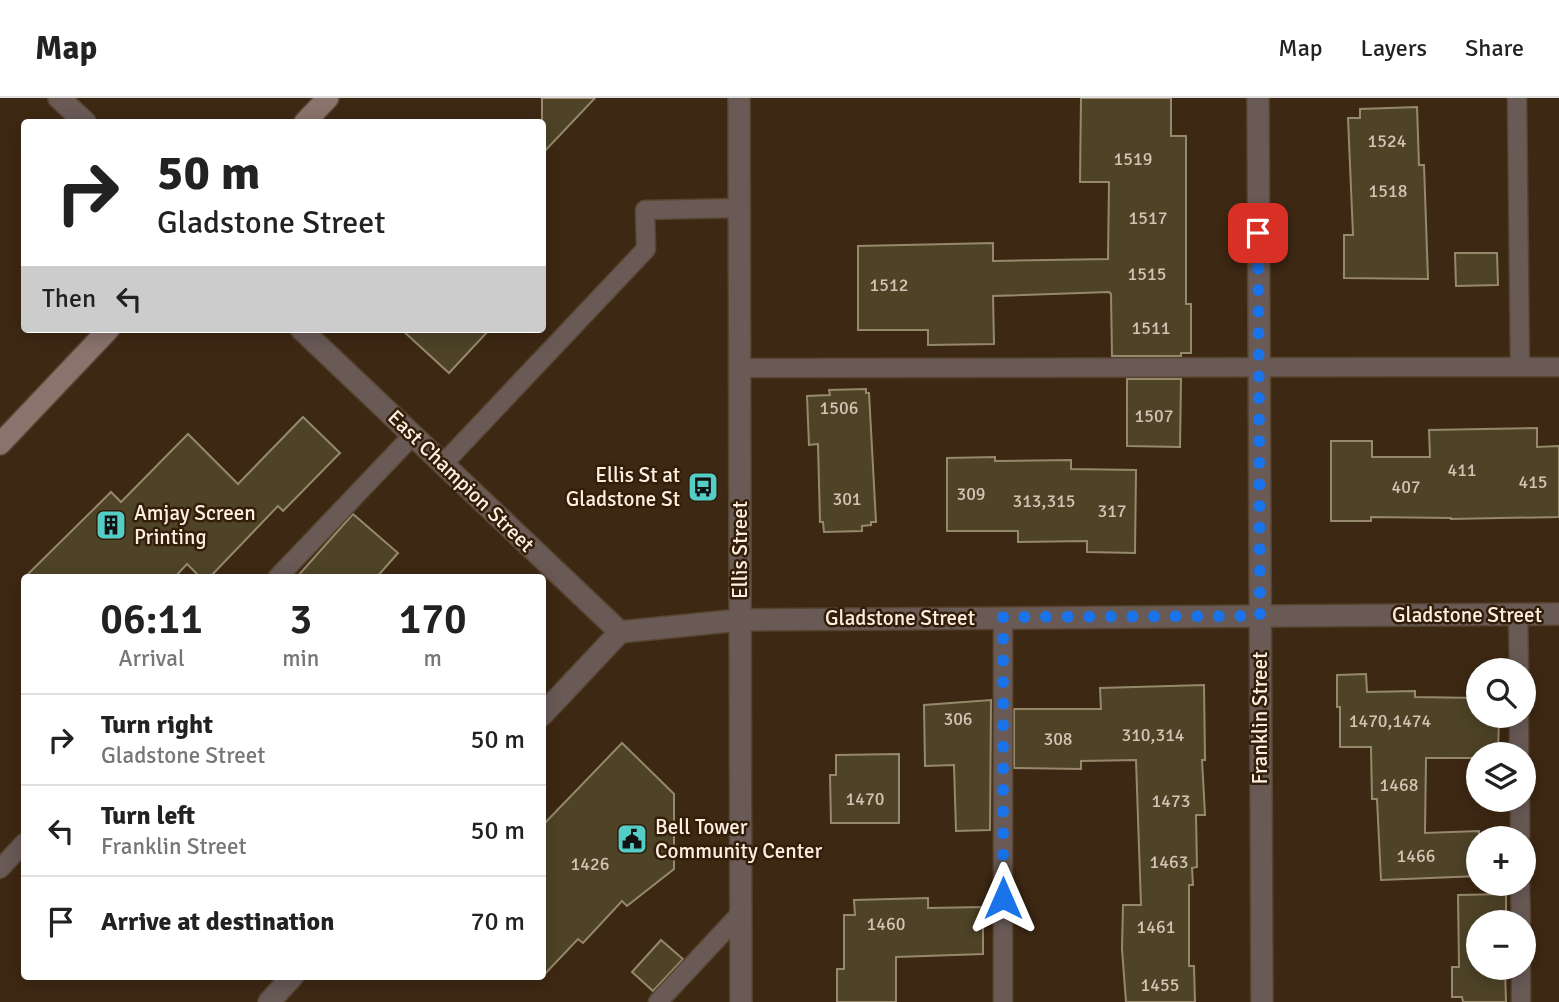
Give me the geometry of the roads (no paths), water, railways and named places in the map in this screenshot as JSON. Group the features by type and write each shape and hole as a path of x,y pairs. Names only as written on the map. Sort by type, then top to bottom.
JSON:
{"main road":[{"path":"308,119 328,98"},
{"path":"0,444 106,333"}],"street":[{"path":"59,98 82,119"},
{"name":"Ellis Street","path":"738,98 741,1002"},
{"name":"Franklin Street","path":"1258,98 1262,1002"},
{"name":"East Champion Street","path":"306,333 620,632"},
{"name":"Gladstone Street","path":"620,632 740,620 1559,614"},
{"path":"546,711 620,632"},
{"path":"269,1002 289,980"}],"lane":[{"path":"1517,98 1520,367"},
{"path":"443,464 646,248 645,210 739,208"},
{"path":"739,368 1559,367"},
{"path":"281,574 412,435"},
{"path":"1518,614 1518,658"},
{"path":"1003,617 1003,1002"},
{"path":"0,869 21,846"},
{"path":"659,1002 741,913"},
{"path":"1521,980 1521,1002"}],"place":[{"name":"Ellis St at Gladstone St","path":"703,487"},
{"name":"Amjay Screen Printing","path":"111,525"},
{"name":"Bell Tower Community Center","path":"632,839"}]}
